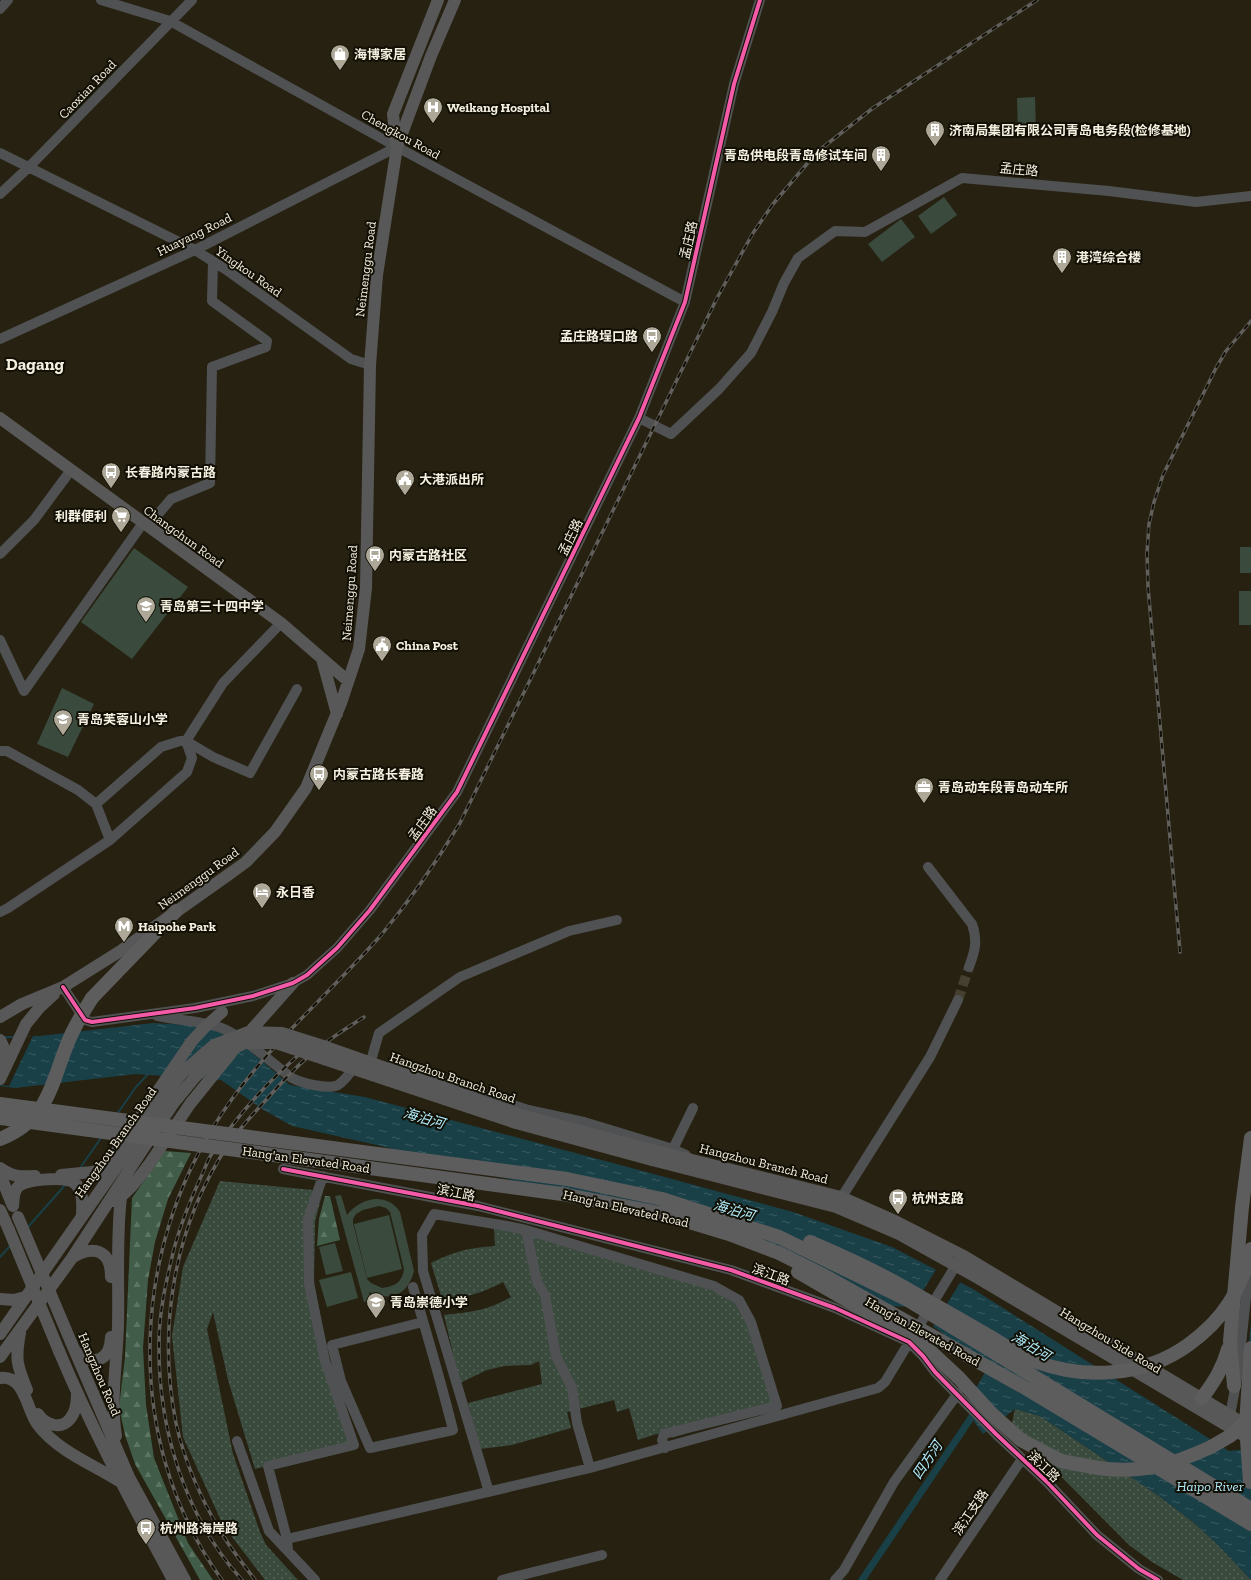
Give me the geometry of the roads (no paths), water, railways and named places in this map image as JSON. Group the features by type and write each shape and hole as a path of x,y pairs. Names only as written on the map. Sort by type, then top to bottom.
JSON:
{"highway":[{"path":"0,1139 14,1134 39,1113 47,1098 72,1032 92,998 176,911"},
{"name":"Hang'an Elevated Road","path":"0,1104 567,1179 662,1199 779,1237 908,1300 1251,1509"},
{"name":"Hang'an Elevated Road","path":"0,1118 562,1194 660,1213 729,1234 779,1253 825,1276 1027,1389 1251,1524"},
{"path":"1234,1386 1230,1341 1242,1207 1251,1138"},
{"path":"408,1173 526,1198 618,1212 657,1220 733,1242 766,1255 895,1328 931,1352 959,1378 992,1414 1021,1440 1061,1461 1113,1470 1156,1468 1184,1459 1211,1447 1230,1436 1237,1422"},
{"path":"549,1177 614,1184 654,1192 718,1209 781,1230 872,1270 916,1293 1008,1348 1036,1362 1063,1370 1111,1373 1139,1368 1161,1361 1183,1348 1202,1335 1221,1314 1234,1296 1242,1281 1251,1250"},
{"path":"1202,1398 1216,1379 1224,1361 1230,1341"},
{"path":"1251,1348 1246,1425 1247,1454 1251,1487"}],"main road":[{"path":"397,147 394,114 438,0"},
{"path":"397,147 431,56 455,0"},
{"name":"Neimenggu Road","path":"63,987 122,950 246,862 275,832 306,788 337,714 359,650 366,588 370,365 377,275 397,147"},
{"name":"Changchun Road","path":"0,418 281,624 348,682"},
{"path":"322,659 337,714"},
{"path":"105,1207 121,1197 148,1166 190,1104 218,1068 293,983"},
{"path":"0,1017 22,1004 63,987"},
{"path":"0,1079 26,1024 40,1007 63,987"},
{"path":"82,1200 104,1170 121,1153 192,1041 222,1012"},
{"name":"Hangzhou Branch Road","path":"0,1334 38,1280 121,1153 183,1072 214,1045 248,1032 282,1034 320,1045 517,1114 654,1155 699,1162 839,1202 895,1220 956,1265"},
{"path":"0,1040 3,1046 6,1064"},
{"name":"Hangzhou Branch Road","path":"0,1357 46,1296 72,1258 173,1104 195,1077 213,1059 245,1043 276,1043 516,1123 654,1155 839,1202"},
{"path":"0,1168 10,1175 23,1177 58,1177 73,1182 78,1187 82,1200 82,1214"},
{"path":"15,1211 14,1194 20,1185 27,1182 104,1170"},
{"name":"Hangzhou Road","path":"0,1174 118,1453 186,1580"},
{"path":"118,1453 113,1417 113,1401 118,1326 118,1228 121,1197"},
{"path":"3,1218 77,1394 120,1482 174,1580"},
{"path":"72,1258 83,1252 92,1250 103,1254 111,1266 111,1341 109,1350 103,1358 94,1361 85,1359 73,1347"},
{"name":"Hangzhou Side Road","path":"956,1265 1237,1422 1251,1428"},
{"name":"Hangzhou Side Road","path":"956,1265 1202,1398 1237,1422 1251,1439"},
{"path":"0,1299 14,1300 25,1297"},
{"path":"21,1330 16,1355 19,1369 41,1420 47,1424 54,1425 70,1420 75,1412 77,1394"},
{"path":"0,1378 9,1379 16,1382 21,1388 36,1423 56,1444 120,1482"}],"street":[{"path":"0,9 8,0"},
{"name":"Chengkou Road","path":"101,0 170,21 397,147 685,302"},
{"name":"Caoxian Road","path":"0,194 29,167 192,0"},
{"name":"孟庄路","path":"253,996 293,983 308,975 342,943 379,898 457,792 639,418 685,302 734,84 760,0"},
{"name":"Huayang Road","path":"0,339 195,250 397,147"},
{"name":"Yingkou Road","path":"0,153 195,250 351,359 370,365"},
{"name":"孟庄路","path":"639,418 671,434 719,389 751,353 772,312 784,283 798,258 835,231 865,232 962,178 1109,191 1196,202 1251,196"},
{"path":"0,640 24,691 146,524 171,499 210,483 212,367 266,347 267,341 212,301 213,262"},
{"path":"0,554 34,520 71,470"},
{"path":"186,741 222,683 281,624"},
{"path":"96,804 161,747 186,741 213,757 250,773 297,689"},
{"path":"0,912 110,840 187,772 192,758 186,741"},
{"path":"0,751 8,751 78,790 96,804 110,840"},
{"path":"928,867 972,924 976,936 975,951 969,967"},
{"path":"372,1057 379,1033 460,977 570,931 617,920"},
{"path":"63,987 85,1020 88,1022 151,1014 253,996"},
{"path":"222,1012 253,996"},
{"path":"839,1202 930,1057 958,1000"},
{"path":"151,1014 164,1018 200,1022 218,1026 233,1033 292,1078 300,1082 328,1087 336,1086 343,1081 363,1058 368,1056 528,1110 584,1122 673,1149 699,1162"},
{"path":"673,1149 693,1108"},
{"name":"滨江路","path":"283,1169 478,1206 731,1270 835,1308 911,1339 935,1372 958,1393 996,1434 1047,1482 1096,1535 1139,1569 1158,1580"},
{"path":"288,1551 287,1538 268,1466 354,1445 325,1361 309,1284 308,1219 323,1176"},
{"path":"489,1492 423,1271 422,1235 434,1214 526,1230 714,1286 739,1300 751,1322 777,1406 664,1434 662,1440 665,1448"},
{"path":"526,1230 537,1282 545,1295 556,1356 572,1388 577,1423 590,1468"},
{"path":"1237,1422 1234,1386 1238,1372 1251,1250"},
{"path":"287,1538 590,1468 878,1388 885,1382 956,1265"},
{"path":"413,1287 423,1322 441,1385 453,1430 370,1448 341,1381 332,1345 423,1322"},
{"path":"441,1385 456,1380"},
{"path":"835,1580 844,1570 894,1482 958,1393"},
{"path":"237,1442 269,1531 315,1580"},
{"name":"滨江支路","path":"940,1580 1022,1459"},
{"path":"502,1580 602,1555"}],"water":[{"name":"Haipo River","path":"153,1023 205,1026 229,1033 290,1085 365,1097 639,1170 793,1212 892,1247 973,1289 1229,1451 1247,1449 1246,1375 1251,1322 1251,1580 1219,1546 1193,1522 1159,1496 1040,1416 1015,1409 983,1434 971,1417 969,1400 988,1367 907,1307 890,1306 711,1232 381,1146 292,1126 262,1109 221,1080 136,1074 15,1088 0,1086 0,1036 39,1036"}],"waterway":[{"path":"117,1114 136,1087 149,1073"},
{"path":"80,1168 101,1138"},
{"path":"28,1227 66,1184"},
{"path":"0,1257 10,1246"},
{"name":"四方河","path":"862,1580 977,1409"}],"tunnel":[{"path":"958,1000 969,967"}],"railway":[{"path":"222,1580 189,1524 166,1464 153,1402 150,1338 157,1275 173,1213 198,1154 232,1099 249,1077 285,1035 382,934 423,880 460,823 717,298 753,233 773,204 817,152 873,108 1037,0"},
{"path":"1180,952 1148,587 1147,553 1149,524 1154,502 1163,475 1216,368 1226,351 1251,321"},
{"path":"255,1580 235,1554 209,1511 195,1482 179,1437 171,1387 169,1351 170,1315 175,1279 183,1244 194,1209 209,1176 232,1139 283,1081 308,1056 364,1017"},
{"path":"242,1580 222,1555 204,1528 178,1469 163,1406 160,1375 159,1331 163,1297 179,1233 189,1205 210,1157 232,1125 256,1097 281,1071 308,1047"}],"place":[{"name":"海博家居","path":"340,71"},
{"name":"Weikang Hospital","path":"433,124"},
{"name":"济南局集团有限公司青岛电务段(检修基地)","path":"935,147"},
{"name":"青岛供电段青岛修试车间","path":"881,172"},
{"name":"港湾综合楼","path":"1062,274"},
{"name":"孟庄路埕口路","path":"652,353"},
{"name":"长春路内蒙古路","path":"111,489"},
{"name":"大港派出所","path":"405,496"},
{"name":"利群便利","path":"121,533"},
{"name":"内蒙古路社区","path":"375,572"},
{"name":"青岛第三十四中学","path":"146,623"},
{"name":"China Post","path":"382,662"},
{"name":"青岛芙蓉山小学","path":"63,736"},
{"name":"内蒙古路长春路","path":"319,791"},
{"name":"青岛动车段青岛动车所","path":"924,804"},
{"name":"永日香","path":"262,909"},
{"name":"Haipohe Park","path":"124,943"},
{"name":"杭州支路","path":"898,1215"},
{"name":"青岛崇德小学","path":"376,1319"},
{"name":"杭州路海岸路","path":"146,1545"}],"district":[{"name":"Dagang","path":"35,364"}],"water label":[{"name":"海泊河","path":"424,1118"},
{"name":"海泊河","path":"734,1210"},
{"name":"海泊河","path":"1031,1346"}]}
